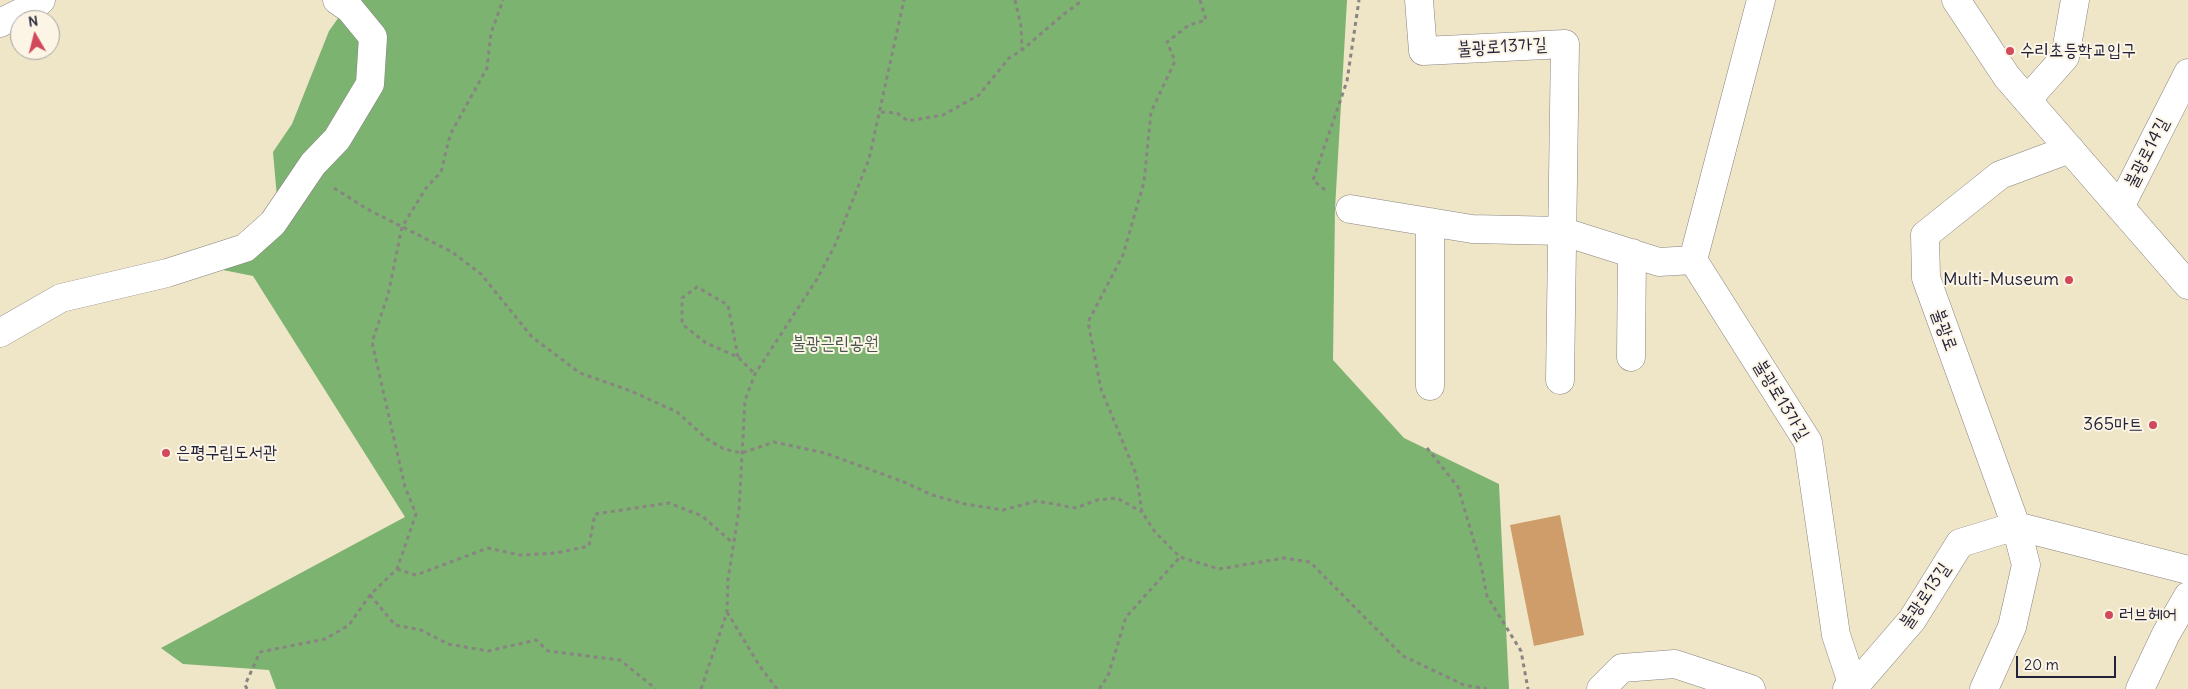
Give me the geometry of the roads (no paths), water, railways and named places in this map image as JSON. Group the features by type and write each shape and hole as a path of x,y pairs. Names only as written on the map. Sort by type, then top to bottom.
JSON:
{"street":[{"path":"0,23 34,6 41,0"},
{"path":"0,332 61,298 167,273 245,248 273,223 309,171 337,139 370,84 373,37 350,8 338,0"},
{"name":"불광로13가길","path":"1419,0 1423,51 1565,44 1560,380"},
{"path":"1350,209 1472,229 1561,231 1659,262 1694,260 1761,0"},
{"path":"1956,0 2007,77 2188,285"},
{"path":"2027,100 2065,57 2075,0"},
{"name":"불광로14길","path":"2120,207 2188,73"},
{"name":"불광로","path":"2016,526 1926,278 1925,235 2000,175 2070,149"},
{"path":"1430,222 1430,386"},
{"path":"1631,357 1632,253"},
{"name":"불광로13가길","path":"1694,260 1808,442 1836,634 1852,688"},
{"path":"1984,689 2012,627 2026,565 2016,526 2188,570"},
{"name":"불광로13길","path":"1852,688 1912,620 1960,542 2016,526"},
{"path":"2140,689 2166,634 2188,596"},
{"path":"1600,689 1622,668 1675,664 1751,689"}],"place":[{"name":"수리초등학교입구","path":"2010,51"},
{"name":"Multi-Museum","path":"2069,280"},
{"name":"365마트","path":"2153,425"},
{"name":"은평구립도서관","path":"166,453"},
{"name":"러브헤어","path":"2109,615"}],"park label":[{"name":"불광근린공원","path":"835,344"}]}
